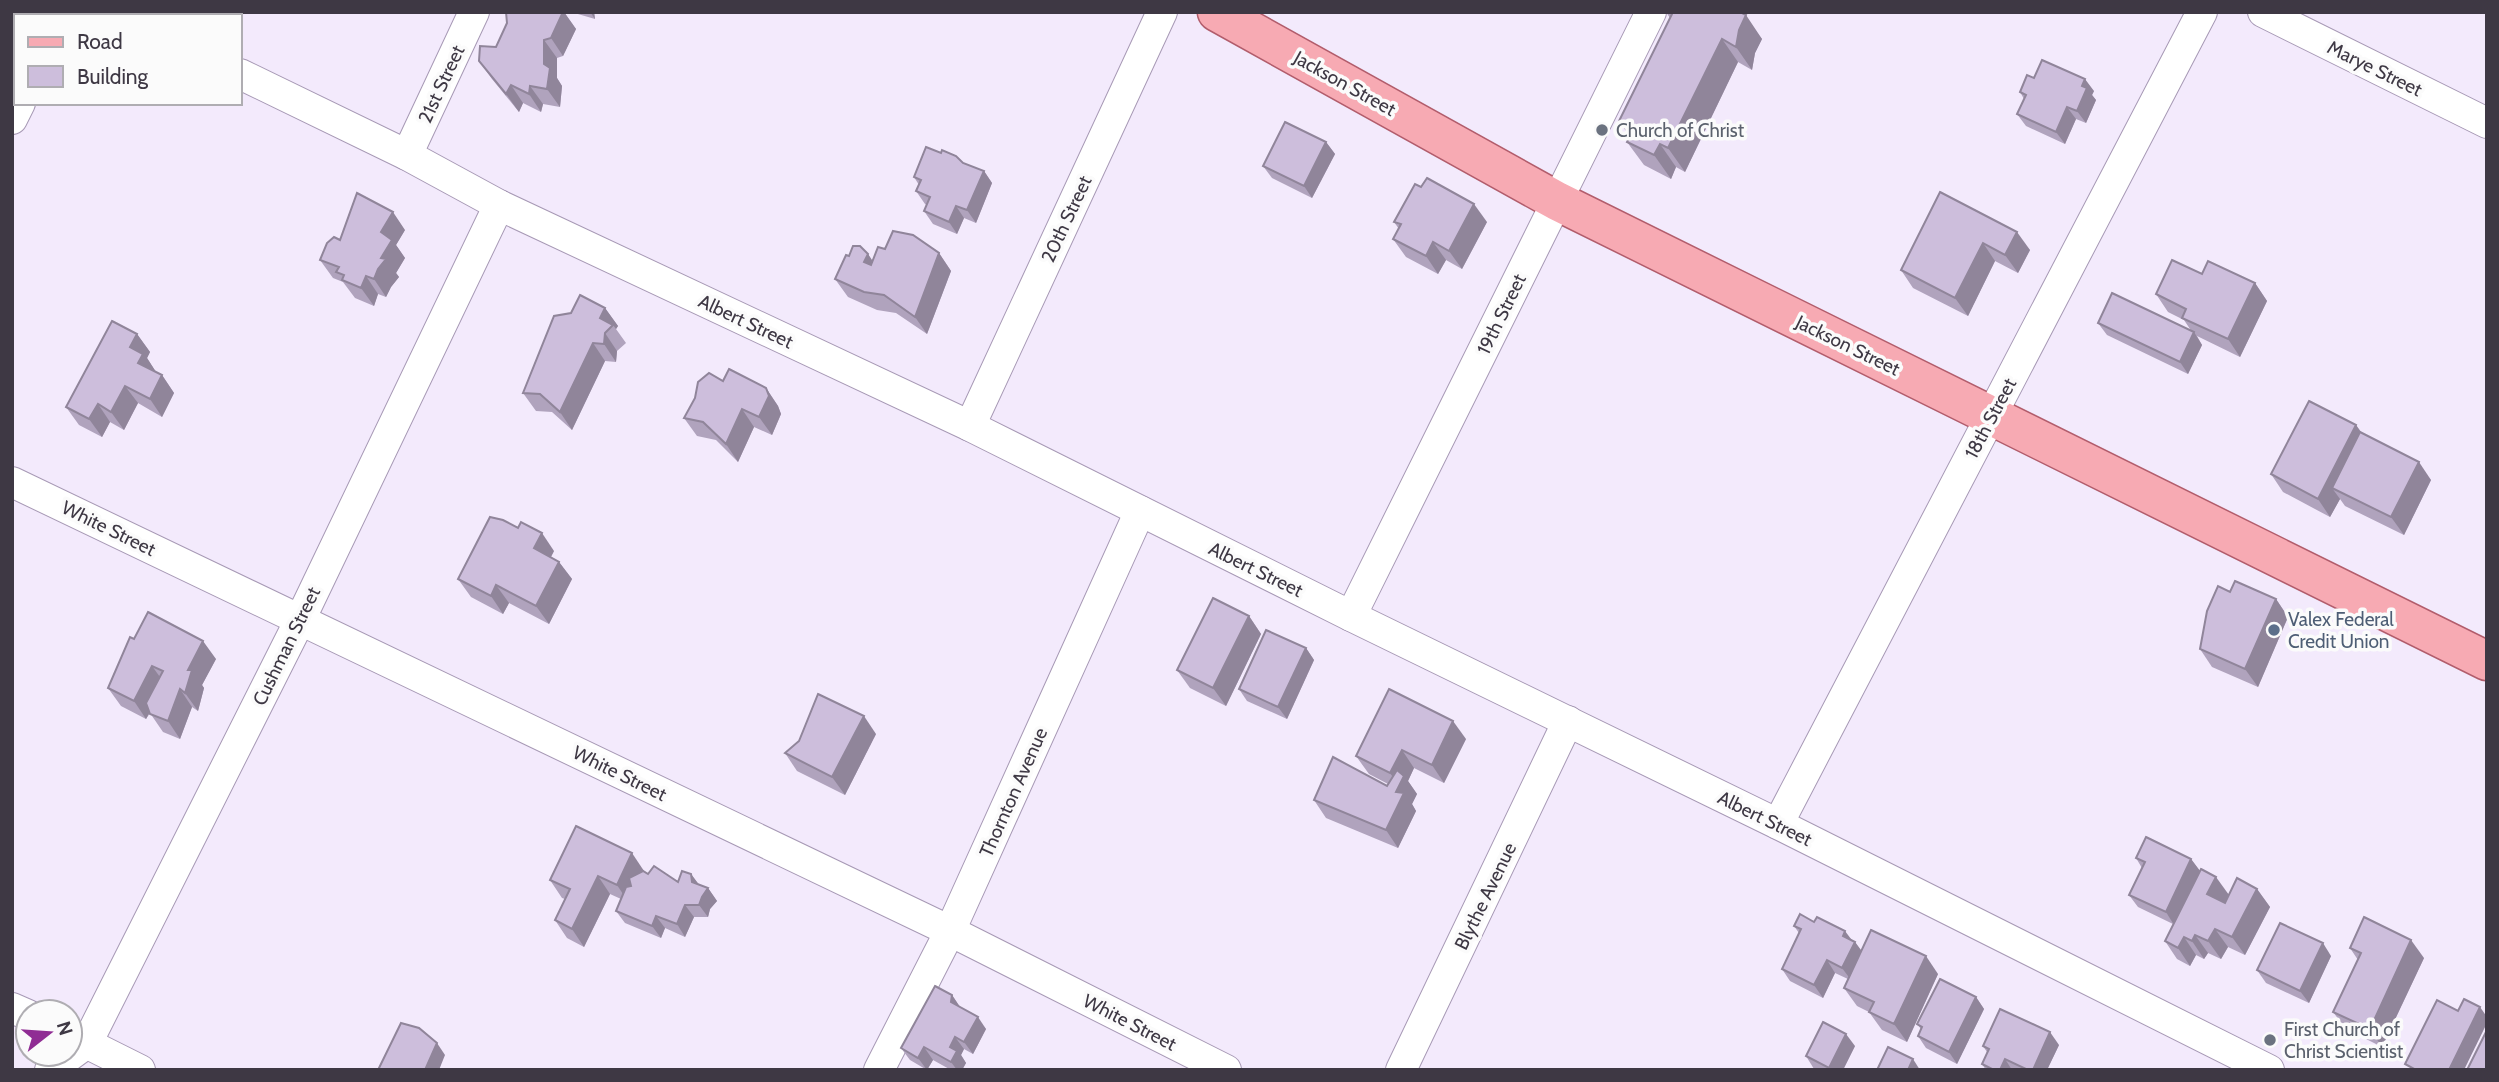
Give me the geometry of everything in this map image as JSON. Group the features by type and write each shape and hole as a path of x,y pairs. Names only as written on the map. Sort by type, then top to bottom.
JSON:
{"main road":[{"name":"Jackson Street","path":"1217,12 1557,201 2487,661"}],"street":[{"name":"21st Street","path":"407,155 474,12"},
{"name":"20th Street","path":"970,426 1162,12"},
{"name":"19th Street","path":"1351,616 1651,12"},
{"name":"18th Street","path":"1778,824 2202,12"},
{"name":"Marye Street","path":"2263,12 2487,123"},
{"name":"Albert Street","path":"242,75 407,155 499,205 970,426 1778,824 2269,1070"},
{"name":"Cushman Street","path":"84,1028 300,620 499,205"},
{"name":"White Street","path":"12,482 950,931 1226,1070"},
{"name":"Thornton Avenue","path":"879,1070 950,931 1140,511"},
{"name":"Blythe Avenue","path":"1401,1070 1568,722"},
{"path":"84,1042 140,1070"}],"building":[{"path":"506,12 563,12 551,38 544,40 544,64 550,68 547,89 530,86 529,94 511,85 506,94 479,61 480,46 496,47 507,23"},
{"path":"1673,12 1740,12 1746,15 1739,30 1736,47 1722,39 1668,148 1660,144 1654,155 1627,142 1634,129 1619,121"},
{"path":"2042,60 2085,79 2082,86 2087,88 2077,111 2067,107 2056,132 2017,114 2026,95 2020,92 2027,75 2034,78"},
{"path":"1285,122 1326,142 1304,186 1263,166"},
{"path":"926,147 941,153 942,150 956,156 963,163 984,171 967,210 956,206 949,222 924,211 930,197 916,191 921,180 914,177"},
{"path":"1427,178 1474,204 1449,251 1433,242 1426,256 1393,239 1401,224 1394,222 1415,184 1421,187"},
{"path":"1940,192 2017,232 2005,255 1983,243 1955,298 1901,270"},
{"path":"357,193 393,212 381,232 392,240 381,258 386,259 374,279 366,276 361,288 342,280 344,275 336,272 339,267 320,260 327,243 334,237 340,240"},
{"path":"893,231 913,235 939,253 915,317 884,295 864,292 835,279 853,246 860,246 868,254 864,262 871,265 878,247 885,249"},
{"path":"2172,260 2202,274 2208,261 2255,283 2228,339 2182,318 2186,309 2156,294"},
{"path":"2112,293 2194,332 2180,362 2098,323"},
{"path":"580,295 605,308 600,318 613,325 605,333 604,344 593,343 560,412 540,394 523,393 554,316 571,313"},
{"path":"112,321 137,334 130,347 143,354 138,363 162,375 150,399 125,386 111,412 98,404 89,419 66,407"},
{"path":"729,369 766,388 769,396 759,417 742,409 726,444 703,422 684,418 695,398 698,382 709,373 723,381"},
{"path":"2309,401 2356,425 2318,499 2271,474"},
{"path":"2360,432 2419,462 2391,517 2332,488"},
{"path":"490,517 518,528 521,522 542,533 534,548 559,562 536,606 496,585 491,596 458,579"},
{"path":"2235,581 2276,599 2245,669 2200,649 2207,611 2218,586 2230,592"},
{"path":"1213,598 1249,616 1213,688 1177,670"},
{"path":"148,612 203,641 188,670 192,670 185,693 180,689 168,721 150,714 146,703 163,671 152,666 134,701 108,688 130,637 134,639"},
{"path":"1266,630 1306,648 1278,707 1239,689"},
{"path":"1389,689 1453,721 1432,765 1402,750 1390,773 1356,756"},
{"path":"818,694 864,716 832,777 785,753 799,741"},
{"path":"1333,757 1387,786 1397,770 1404,776 1396,792 1404,793 1386,830 1314,800"},
{"path":"576,826 632,853 617,885 598,876 572,929 555,920 570,889 550,880"},
{"path":"2146,837 2191,859 2166,912 2129,895 2145,862 2136,858"},
{"path":"654,866 678,882 682,871 691,874 692,882 708,888 699,905 685,905 677,924 656,916 652,926 616,911 626,887 631,886 629,878 643,871 648,874"},
{"path":"2201,869 2216,877 2207,894 2225,903 2237,878 2257,889 2232,937 2215,929 2208,941 2195,935 2192,941 2184,937 2178,948 2165,941"},
{"path":"1800,914 1814,922 1817,917 1845,931 1843,936 1855,942 1842,968 1827,960 1814,985 1782,969 1801,929 1794,926"},
{"path":"2364,917 2411,940 2370,1029 2333,1012 2361,953 2350,948"},
{"path":"2280,923 2323,943 2300,991 2257,970"},
{"path":"1871,930 1926,956 1894,1024 1869,1012 1874,1002 1844,988"},
{"path":"1940,979 1976,997 1949,1052 1918,1036 1922,1027 1917,1024"},
{"path":"935,986 952,995 951,1002 978,1017 964,1042 955,1037 950,1047 957,1051 951,1062 924,1047 918,1058 901,1048"},
{"path":"2464,999 2480,1007 2449,1070 2416,1070 2405,1064 2437,1000 2458,1011"},
{"path":"2000,1009 2050,1032 2033,1070 2005,1059 2000,1070 1982,1064 1989,1049 1983,1046"},
{"path":"1823,1022 1846,1034 1829,1068 1806,1056"},
{"path":"401,1023 419,1028 437,1043 425,1070 378,1070"},
{"path":"2487,1030 2487,1070 2467,1070"},
{"path":"1888,1047 1913,1059 1908,1070 1877,1070"}],"place":[{"name":"Church of Christ","path":"1602,130"},
{"name":"Valex Federal Credit Union","path":"2274,630"},
{"name":"First Church of Christ Scientist","path":"2270,1040"}]}
